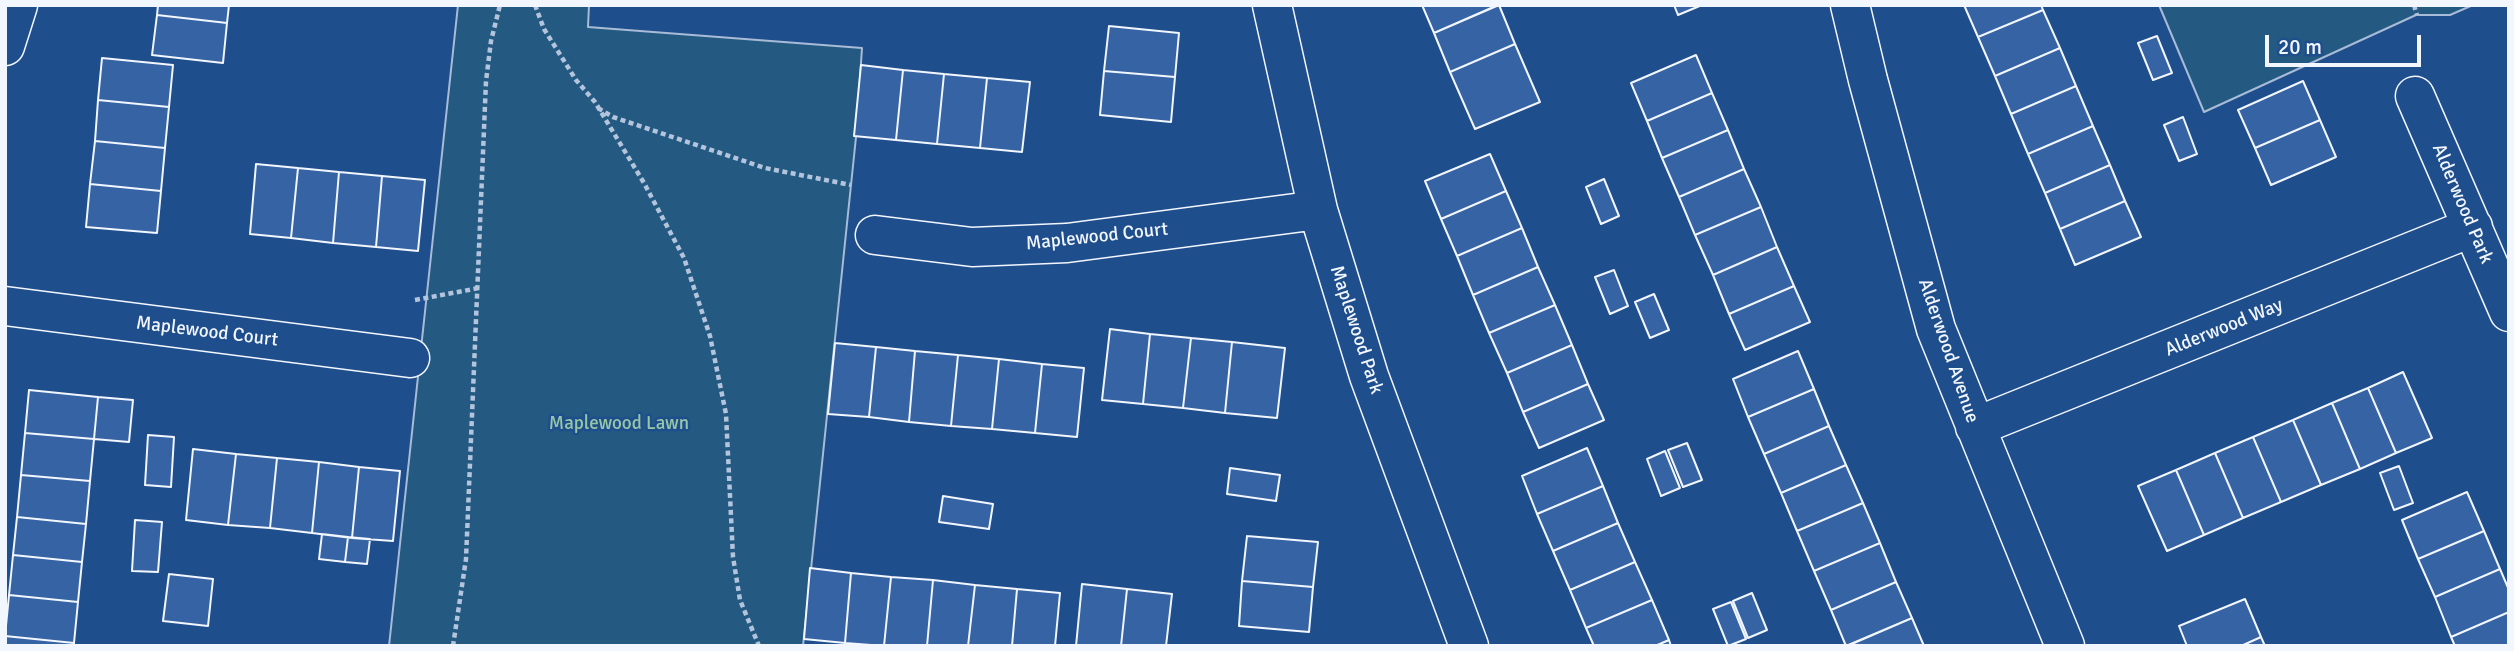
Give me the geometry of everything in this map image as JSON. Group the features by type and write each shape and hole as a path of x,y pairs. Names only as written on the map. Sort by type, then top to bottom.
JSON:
{"street":[{"path":"5,46 18,5"},
{"name":"Maplewood Park","path":"1272,5 1318,210 1369,376 1469,646"},
{"name":"Alderwood Avenue","path":"1850,5 1936,329 2064,646"},
{"name":"Alderwood Park","path":"2415,96 2509,312"},
{"name":"Maplewood Court","path":"875,235 972,247 1067,243 1318,210"},
{"name":"Alderwood Way","path":"1975,427 2473,227"},
{"name":"Maplewood Court","path":"5,306 410,358"}],"path":[{"path":"453,646 466,559 486,81 491,41 500,5"},
{"path":"535,5 544,29 644,183 684,258 710,336 726,414 733,558 740,600 759,646"},
{"path":"2414,5 2417,15"},
{"path":"597,107 613,117 765,167 851,185"},
{"path":"415,300 479,288"}],"green space":[{"name":"Maplewood Lawn","path":"458,5 589,5 588,27 862,48 856,137 803,646 389,646"},
{"path":"2159,5 2473,5 2450,15 2416,15 2204,112"}],"building":[{"path":"158,5 229,5 227,23 157,15"},
{"path":"1422,5 1498,5 1434,33"},
{"path":"1499,5 1515,44 1450,72 1434,33"},
{"path":"1674,5 1702,5 1678,15"},
{"path":"1964,5 2041,5 2043,10 1978,37"},
{"path":"2043,10 2060,48 1995,76 1978,37"},
{"path":"157,15 227,23 223,63 152,55"},
{"path":"1109,26 1179,33 1175,77 1104,71"},
{"path":"2157,36 2172,73 2153,80 2138,43"},
{"path":"1515,44 1540,102 1475,129 1450,72"},
{"path":"2060,48 2076,86 2011,114 1995,76"},
{"path":"1696,55 1712,93 1647,121 1631,83"},
{"path":"102,58 173,65 169,107 98,100"},
{"path":"861,65 903,70 896,140 854,136"},
{"path":"903,70 944,74 937,144 896,140"},
{"path":"1104,71 1175,77 1171,122 1100,115"},
{"path":"944,74 987,78 980,148 937,144"},
{"path":"987,78 1030,82 1022,152 980,148"},
{"path":"2303,81 2320,120 2255,148 2238,110"},
{"path":"2076,86 2093,126 2028,154 2011,114"},
{"path":"1712,93 1728,130 1662,158 1647,121"},
{"path":"98,100 169,107 165,148 95,141"},
{"path":"2183,117 2197,154 2179,161 2164,125"},
{"path":"2320,120 2336,157 2271,185 2255,148"},
{"path":"2093,126 2110,165 2045,193 2028,154"},
{"path":"1728,130 1744,169 1679,197 1662,158"},
{"path":"95,141 165,148 161,191 90,184"},
{"path":"1490,154 1506,191 1441,219 1425,181"},
{"path":"256,164 298,168 291,238 250,234"},
{"path":"2110,165 2125,201 2060,229 2045,193"},
{"path":"298,168 339,172 333,243 291,238"},
{"path":"1744,169 1761,207 1695,235 1679,197"},
{"path":"339,172 382,176 376,247 333,243"},
{"path":"382,176 425,180 418,251 376,247"},
{"path":"1604,179 1619,216 1601,224 1586,187"},
{"path":"90,184 161,191 157,233 86,227"},
{"path":"1506,191 1522,228 1457,256 1441,219"},
{"path":"2125,201 2141,237 2075,265 2060,229"},
{"path":"1761,207 1777,247 1713,275 1695,235"},
{"path":"1522,228 1538,267 1473,295 1457,256"},
{"path":"1777,247 1794,286 1729,314 1713,275"},
{"path":"1538,267 1555,305 1489,333 1473,295"},
{"path":"1614,270 1628,306 1610,314 1595,277"},
{"path":"1794,286 1810,322 1745,350 1729,314"},
{"path":"1654,294 1669,330 1650,338 1635,302"},
{"path":"1555,305 1572,345 1507,373 1489,333"},
{"path":"1110,329 1150,334 1143,404 1102,400"},
{"path":"1150,334 1191,338 1183,408 1143,404"},
{"path":"1191,338 1232,342 1225,413 1183,408"},
{"path":"1232,342 1285,348 1277,418 1225,413"},
{"path":"835,343 876,347 869,417 828,414"},
{"path":"1572,345 1588,384 1523,412 1507,373"},
{"path":"876,347 915,351 909,422 869,417"},
{"path":"915,351 958,355 951,426 909,422"},
{"path":"1798,351 1814,389 1748,417 1733,379"},
{"path":"958,355 999,359 992,429 951,426"},
{"path":"999,359 1042,364 1035,433 992,429"},
{"path":"1042,364 1084,368 1077,437 1035,433"},
{"path":"2403,372 2432,438 2396,453 2368,388"},
{"path":"1588,384 1604,420 1539,448 1523,412"},
{"path":"2368,388 2396,453 2360,469 2332,403"},
{"path":"1814,389 1829,426 1764,454 1748,417"},
{"path":"29,390 98,397 94,439 25,433"},
{"path":"98,397 133,400 129,442 94,439"},
{"path":"2332,403 2360,469 2321,485 2293,420"},
{"path":"2293,420 2321,485 2281,502 2253,437"},
{"path":"1829,426 1846,465 1781,493 1764,454"},
{"path":"25,433 94,439 90,481 21,475"},
{"path":"148,435 174,437 171,487 145,485"},
{"path":"2253,437 2281,502 2243,518 2215,453"},
{"path":"1687,443 1702,480 1683,487 1668,450"},
{"path":"1587,448 1603,486 1537,514 1522,476"},
{"path":"193,449 236,454 228,525 186,520"},
{"path":"1665,451 1680,488 1661,496 1647,459"},
{"path":"2215,453 2243,518 2204,535 2176,470"},
{"path":"236,454 277,458 270,528 228,525"},
{"path":"277,458 319,462 312,533 270,528"},
{"path":"319,462 359,467 352,538 312,533"},
{"path":"1846,465 1863,503 1797,531 1781,493"},
{"path":"2399,466 2413,503 2394,510 2380,473"},
{"path":"359,467 400,471 393,541 352,538"},
{"path":"1230,468 1280,475 1276,501 1227,494"},
{"path":"2176,470 2204,535 2167,551 2138,486"},
{"path":"21,475 90,481 86,524 17,517"},
{"path":"1603,486 1618,523 1553,551 1537,514"},
{"path":"2467,492 2484,531 2418,559 2402,520"},
{"path":"943,496 993,504 989,529 939,522"},
{"path":"1863,503 1880,543 1814,571 1797,531"},
{"path":"17,517 86,524 82,562 13,555"},
{"path":"135,520 162,522 158,572 132,571"},
{"path":"1618,523 1635,562 1570,590 1553,551"},
{"path":"2484,531 2500,569 2435,597 2418,559"},
{"path":"322,534 348,537 345,562 319,559"},
{"path":"1247,536 1318,542 1313,587 1242,581"},
{"path":"348,537 370,539 367,564 345,562"},
{"path":"1880,543 1896,582 1831,610 1814,571"},
{"path":"13,555 82,562 78,602 9,595"},
{"path":"1635,562 1652,600 1586,628 1570,590"},
{"path":"810,568 851,573 845,643 804,639"},
{"path":"2500,569 2509,590 2509,612 2451,637 2435,597"},
{"path":"851,573 891,577 884,646 845,643"},
{"path":"169,574 213,579 208,626 163,621"},
{"path":"891,577 933,580 927,646 884,646"},
{"path":"933,580 975,585 968,646 927,646"},
{"path":"1242,581 1313,587 1309,632 1239,626"},
{"path":"1896,582 1912,618 1846,646 1831,610"},
{"path":"1082,584 1127,589 1121,646 1076,646"},
{"path":"975,585 1017,589 1012,646 968,646"},
{"path":"1017,589 1060,593 1055,646 1012,646"},
{"path":"1127,589 1172,594 1166,646 1121,646"},
{"path":"1752,593 1767,630 1748,638 1733,601"},
{"path":"9,595 78,602 74,643 5,636"},
{"path":"2245,599 2261,637 2241,646 2187,646 2179,626"},
{"path":"1652,600 1669,640 1655,646 1594,646 1586,628"},
{"path":"1731,602 1746,639 1728,646 1713,609"},
{"path":"2509,612 2509,646 2455,646 2451,637"},
{"path":"1912,618 1924,646 1847,646"},
{"path":"5,636 74,643 74,646 5,646"},
{"path":"2261,637 2265,646 2241,646"},
{"path":"1669,640 1671,646 1655,646"}]}
